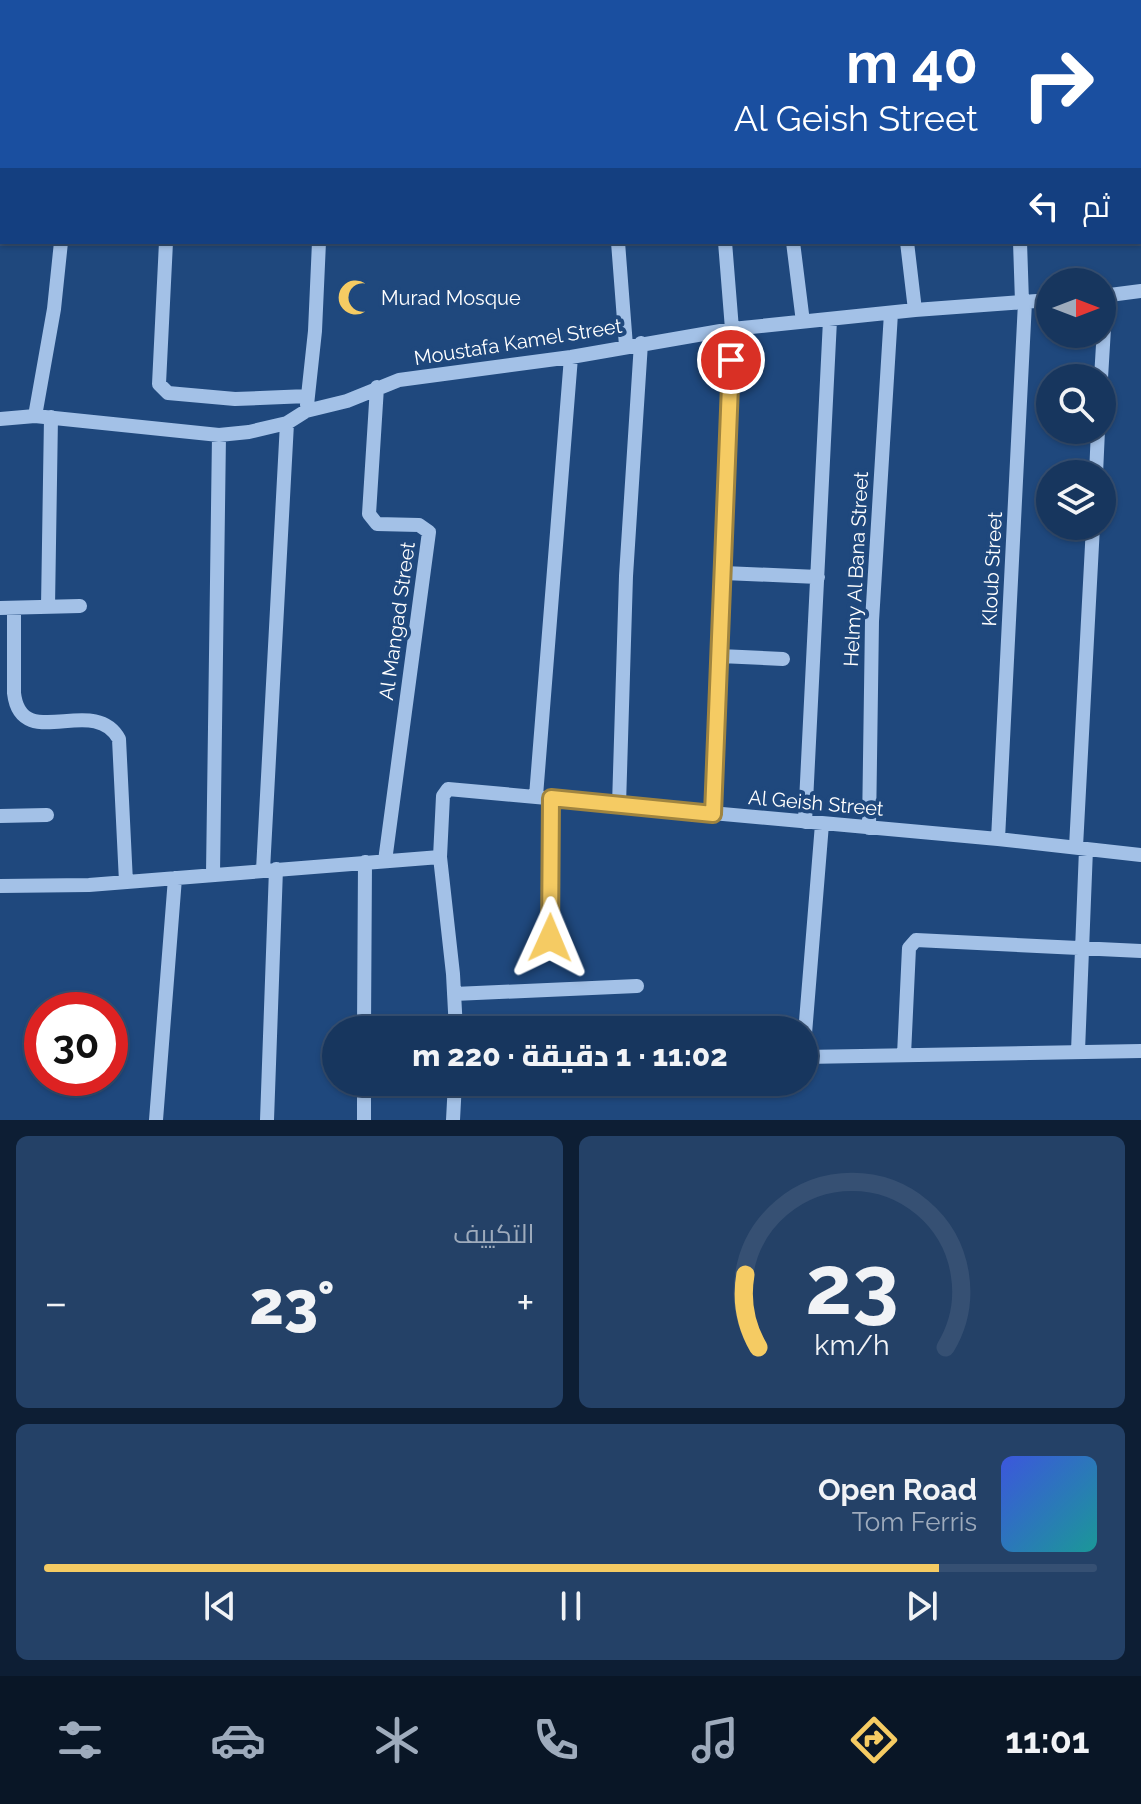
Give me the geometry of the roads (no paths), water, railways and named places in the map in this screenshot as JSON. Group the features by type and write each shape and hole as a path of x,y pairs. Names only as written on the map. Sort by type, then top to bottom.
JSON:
{"street":[{"path":"35,416 54,309 61,244"},
{"path":"166,244 159,384 162,390 235,399 308,396"},
{"path":"306,411 315,331 319,244"},
{"path":"618,244 626,346"},
{"path":"713,814 732,329 725,244"},
{"path":"793,244 803,322"},
{"path":"907,244 915,310"},
{"name":"Kloub Street","path":"998,839 1024,302 1020,244"},
{"path":"1116,294 1141,291"},
{"name":"Moustafa Kamel Street","path":"0,419 35,416 219,435 249,432 287,423 306,411 347,401 399,380 571,357 732,329 1036,301"},
{"name":"Helmy Al Bana Street","path":"869,828 873,592 891,313"},
{"path":"805,822 830,320"},
{"path":"619,805 626,576 641,343"},
{"path":"550,938 544,797 571,357"},
{"name":"Al Mangad Street","path":"377,387 369,514 377,524 419,525 429,532 385,861"},
{"path":"48,607 51,417"},
{"path":"267,1120 270,869 287,423"},
{"path":"213,874 219,435"},
{"path":"1078,1051 1082,949 1081,848 1092,540"},
{"path":"724,573 818,577"},
{"path":"80,606 7,608 15,706 22,717 34,722 95,720 114,729 119,739 126,882"},
{"path":"720,656 783,659"},
{"name":"Al Geish Street","path":"440,857 443,796 448,789 455,788 1141,855"},
{"path":"0,816 47,815"},
{"path":"806,1016 822,824"},
{"path":"0,886 126,882 440,857 455,1016"},
{"path":"364,1016 365,862"},
{"path":"156,1120 175,878"},
{"path":"904,1055 911,943 916,940 1141,951"},
{"path":"454,994 637,986"},
{"path":"818,1057 1141,1051"},
{"path":"364,1096 364,1120"},
{"path":"453,1120 454,1096"}],"place":[{"name":"Murad Mosque","path":"355,298"}]}
